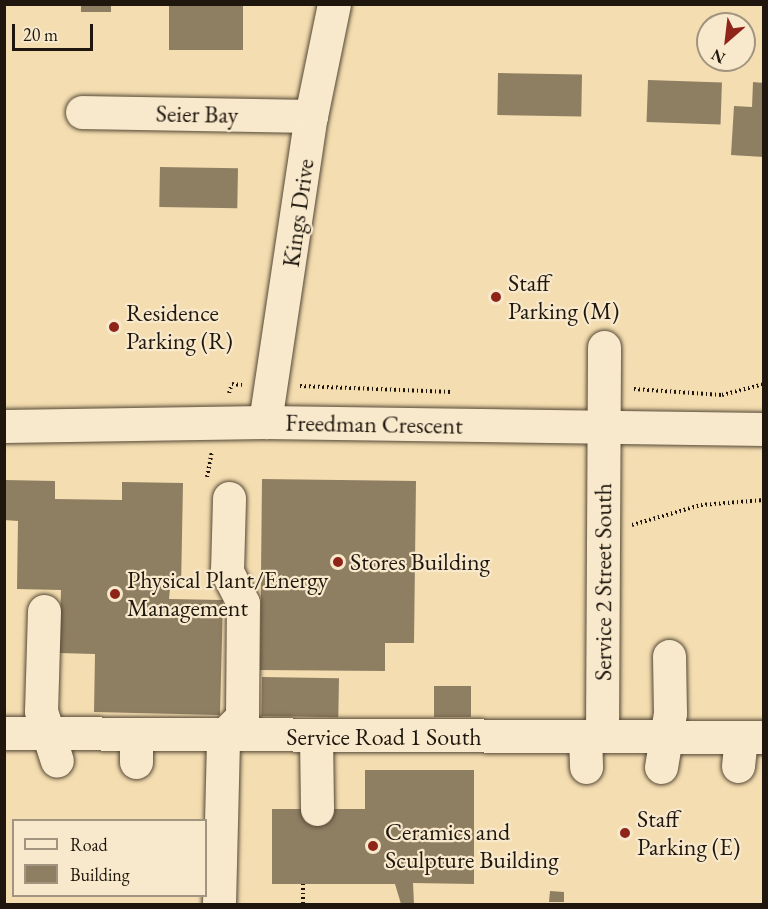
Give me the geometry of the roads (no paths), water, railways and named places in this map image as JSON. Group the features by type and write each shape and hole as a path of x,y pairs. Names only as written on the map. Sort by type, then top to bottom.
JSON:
{"street":[{"name":"Kings Drive","path":"265,422 300,277 311,116 334,4"},
{"name":"Seier Bay","path":"82,112 311,116"},
{"name":"Service 2 Street South","path":"591,746 604,347"},
{"name":"Freedman Crescent","path":"4,426 265,422 603,428 757,425"},
{"path":"219,904 223,736 242,717 243,603 227,571 229,498"},
{"path":"44,611 41,711 53,747"},
{"path":"662,752 670,713 669,656"},
{"name":"Service Road 1 South","path":"4,734 53,747 136,748 223,736 316,736 509,752 591,746 662,752 748,747"},
{"path":"316,736 317,809"}],"place":[{"name":"Staff Parking (M)","path":"496,297"},
{"name":"Residence Parking (R)","path":"114,327"},
{"name":"Stores Building","path":"338,562"},
{"name":"Physical Plant/Energy Management","path":"115,594"},
{"name":"Staff Parking (E)","path":"625,833"},
{"name":"Ceramics and Sculpture Building","path":"373,846"}]}
